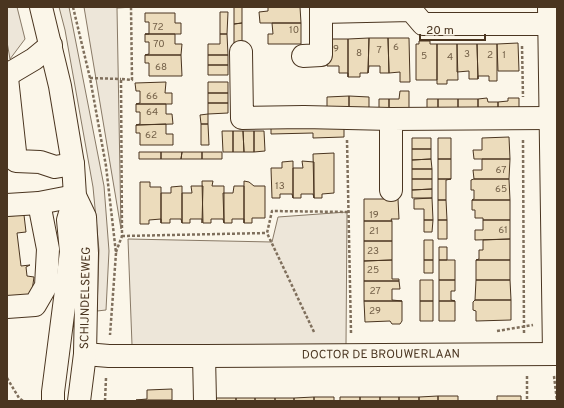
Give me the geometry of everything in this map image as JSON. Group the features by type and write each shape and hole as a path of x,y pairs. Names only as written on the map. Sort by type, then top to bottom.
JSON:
{"street":[{"name":"SCHIJNDELSEWEG","path":"41,7 51,45 72,164 76,196 85,217 87,246 85,354 79,401"},
{"path":"303,56 321,55 321,10 411,10 422,24 522,24 549,15 550,118 554,164 556,354"},
{"path":"7,75 34,59 51,45"},
{"path":"241,52 242,118 550,118"},
{"path":"7,78 16,161 40,162 55,167 72,164"},
{"path":"391,119 391,190"},
{"name":"SCHIJNDELSEWEG","path":"54,401 53,392 70,252 68,220 76,196"},
{"path":"7,205 38,203 76,196"},
{"path":"7,307 36,305 46,286 48,249 38,203"},
{"path":"62,313 70,328 68,342 70,349 75,352 85,354"},
{"name":"DOCTOR DE BROUWERLAAN","path":"85,354 108,356 204,356 556,354"},
{"path":"204,356 205,401"}],"path":[{"path":"90,78 132,80 131,7"},
{"path":"522,24 524,317 527,401"},
{"path":"116,253 122,236 121,79"},
{"path":"347,118 350,212 351,333"},
{"path":"314,332 267,233 272,211 350,212"},
{"path":"122,236 267,233"},
{"path":"7,378 23,401"}],"shaded area":[{"path":"7,7 17,7 25,39 10,59 7,42"},
{"path":"59,7 69,7 104,186 109,251 106,310 97,311 99,250 93,187 65,30"},
{"path":"84,7 133,7 117,8 121,229"},
{"path":"347,212 346,345 132,345 128,239 272,242 278,217"}],"building":[{"path":"234,7 242,7 242,23 234,24"},
{"path":"268,7 300,7 301,23 260,23 259,12 268,11"},
{"path":"220,12 228,12 227,34 220,34"},
{"path":"145,13 175,13 175,23 181,23 181,34 149,34 149,22 145,22"},
{"path":"242,23 242,44 234,44 234,24"},
{"path":"272,23 301,23 301,44 268,44 268,34 273,34"},
{"path":"145,34 175,34 175,44 182,44 181,55 145,55 149,54 149,42 145,42"},
{"path":"220,34 227,34 228,55 208,55 208,44 220,44"},
{"path":"369,38 368,73 360,73 360,77 348,77 348,39"},
{"path":"369,38 388,38 389,73 380,73 380,66 369,66 368,73"},
{"path":"388,38 409,38 410,82 400,82 400,72 389,73"},
{"path":"327,39 348,39 348,73 339,73 339,66 327,66"},
{"path":"419,41 430,41 430,44 437,44 437,80 416,80 416,44 419,44"},
{"path":"518,43 519,71 498,71 497,44"},
{"path":"437,44 457,44 458,80 447,80 447,84 437,84"},
{"path":"457,44 477,44 478,79 469,79 469,71 457,72"},
{"path":"477,44 497,44 497,81 489,81 489,76 478,76 478,79"},
{"path":"145,55 181,55 182,76 149,76 149,63 145,63"},
{"path":"208,55 228,55 228,65 208,65"},
{"path":"208,65 228,65 228,75 208,75"},
{"path":"166,82 165,93 172,93 172,104 136,104 140,103 140,91 136,91 135,83"},
{"path":"208,82 228,82 228,93 208,93"},
{"path":"400,91 409,91 409,109 389,109 389,99 399,99"},
{"path":"208,93 228,93 228,103 208,103"},
{"path":"349,96 349,109 327,110 327,97"},
{"path":"349,96 369,97 369,109 349,109"},
{"path":"487,98 488,102 498,102 498,108 478,108 478,99"},
{"path":"508,98 519,98 519,108 498,108 498,102 508,101"},
{"path":"379,99 389,99 389,109 379,109"},
{"path":"427,99 438,99 438,108 427,108"},
{"path":"438,99 458,99 458,108 438,108"},
{"path":"458,99 478,99 478,108 458,108"},
{"path":"208,103 228,103 228,113 208,114"},
{"path":"136,104 166,104 166,114 172,114 173,124 136,125 140,124 140,112 136,112"},
{"path":"208,114 208,124 201,124 200,115"},
{"path":"166,124 166,134 173,134 173,145 140,145 140,133 136,133 136,125"},
{"path":"201,124 208,124 209,145 201,145"},
{"path":"344,126 344,137 313,138 313,133 271,134 271,127"},
{"path":"222,131 233,131 233,152 223,152"},
{"path":"233,131 243,131 244,152 233,152"},
{"path":"243,131 254,131 254,152 244,152"},
{"path":"254,131 264,131 265,151 254,152"},
{"path":"509,137 510,159 474,159 473,150 482,150 482,138"},
{"path":"412,138 431,138 431,149 412,149"},
{"path":"438,138 451,138 451,159 438,159"},
{"path":"412,149 431,149 431,159 412,160"},
{"path":"139,152 161,152 161,159 139,159"},
{"path":"161,152 182,152 181,159 161,159"},
{"path":"182,152 202,152 202,159 181,159"},
{"path":"202,152 222,152 222,159 202,159"},
{"path":"334,153 334,193 322,194 322,198 314,198 313,154"},
{"path":"431,159 432,169 412,169 412,160"},
{"path":"438,159 451,159 451,179 438,179"},
{"path":"482,159 510,159 509,179 474,179 473,170 482,170"},
{"path":"293,161 293,198 292,194 280,194 280,198 272,198 271,168 282,168 282,162"},
{"path":"302,161 314,162 314,198 313,194 301,194 301,198 293,198 293,168 303,168"},
{"path":"412,169 432,169 432,179 412,179"},
{"path":"412,179 432,179 432,189 412,190"},
{"path":"438,179 451,179 446,180 446,200 438,200"},
{"path":"509,179 510,200 472,200 474,199 474,190 471,190 471,180"},
{"path":"202,181 213,181 212,186 224,186 224,223 223,219 211,219 211,223 203,223"},
{"path":"244,181 249,182 254,186 265,186 265,218 252,218 252,223 244,223"},
{"path":"140,182 150,182 150,187 161,187 161,219 149,220 149,224 140,224"},
{"path":"182,186 182,223 181,219 170,219 170,223 161,223 161,193 171,193 171,187"},
{"path":"191,186 203,186 202,223 202,219 190,219 190,223 182,223 182,193 192,193"},
{"path":"234,186 244,186 244,219 232,219 232,223 224,223 223,193 233,193"},
{"path":"432,189 432,198 412,198 412,190"},
{"path":"432,198 433,220 424,220 424,209 414,209 414,199"},
{"path":"364,199 398,199 399,219 391,219 392,221 364,221"},
{"path":"438,200 446,200 447,220 438,220"},
{"path":"472,200 510,200 510,220 483,220 483,218 475,218 475,210 472,210"},
{"path":"24,215 26,232 17,233 21,266 30,265 26,267 27,276 34,277 32,291 30,294 7,298 7,216"},
{"path":"424,220 433,220 432,232 424,232"},
{"path":"438,220 447,220 447,239 438,239"},
{"path":"483,220 510,220 510,239 475,240 475,230 483,230"},
{"path":"364,221 392,221 392,241 364,241"},
{"path":"510,239 510,260 476,260 479,259 479,250 483,250 483,240"},
{"path":"424,240 433,240 433,260 424,260"},
{"path":"364,241 392,241 392,260 364,261"},
{"path":"439,247 447,247 447,260 439,260"},
{"path":"392,260 392,279 399,279 399,281 364,281 364,261"},
{"path":"424,260 433,260 433,273 424,273"},
{"path":"439,260 455,260 455,280 439,280"},
{"path":"476,260 510,260 510,280 476,280"},
{"path":"420,280 433,280 433,301 420,301"},
{"path":"439,280 455,280 455,291 451,291 451,300 455,301 439,301"},
{"path":"476,280 510,280 511,300 475,300"},
{"path":"364,281 399,281 400,289 392,289 392,300 402,301 364,301"},
{"path":"475,300 511,300 511,320 476,321 476,311 473,310 473,302"},
{"path":"364,301 402,301 402,321 400,324 392,324 390,321 365,322"},
{"path":"420,301 433,301 433,321 420,321"},
{"path":"439,301 455,301 455,321 439,321"},
{"path":"172,389 172,400 136,400 147,399 147,390"},
{"path":"438,396 438,401 419,401 419,397"},
{"path":"438,396 458,396 458,401 438,401"},
{"path":"497,396 521,396 521,401 497,401"},
{"path":"314,397 334,397 334,401 314,401"},
{"path":"314,397 314,401 294,401 294,398"},
{"path":"340,397 360,397 360,401 340,401"},
{"path":"360,397 380,397 380,401 360,401"},
{"path":"380,397 399,397 399,401 380,401"},
{"path":"399,397 419,397 419,401 399,401"},
{"path":"216,398 236,398 236,401 216,401"},
{"path":"236,398 255,398 255,401 236,401"},
{"path":"255,398 275,398 275,401 255,401"},
{"path":"275,398 294,398 294,401 275,401"}]}
